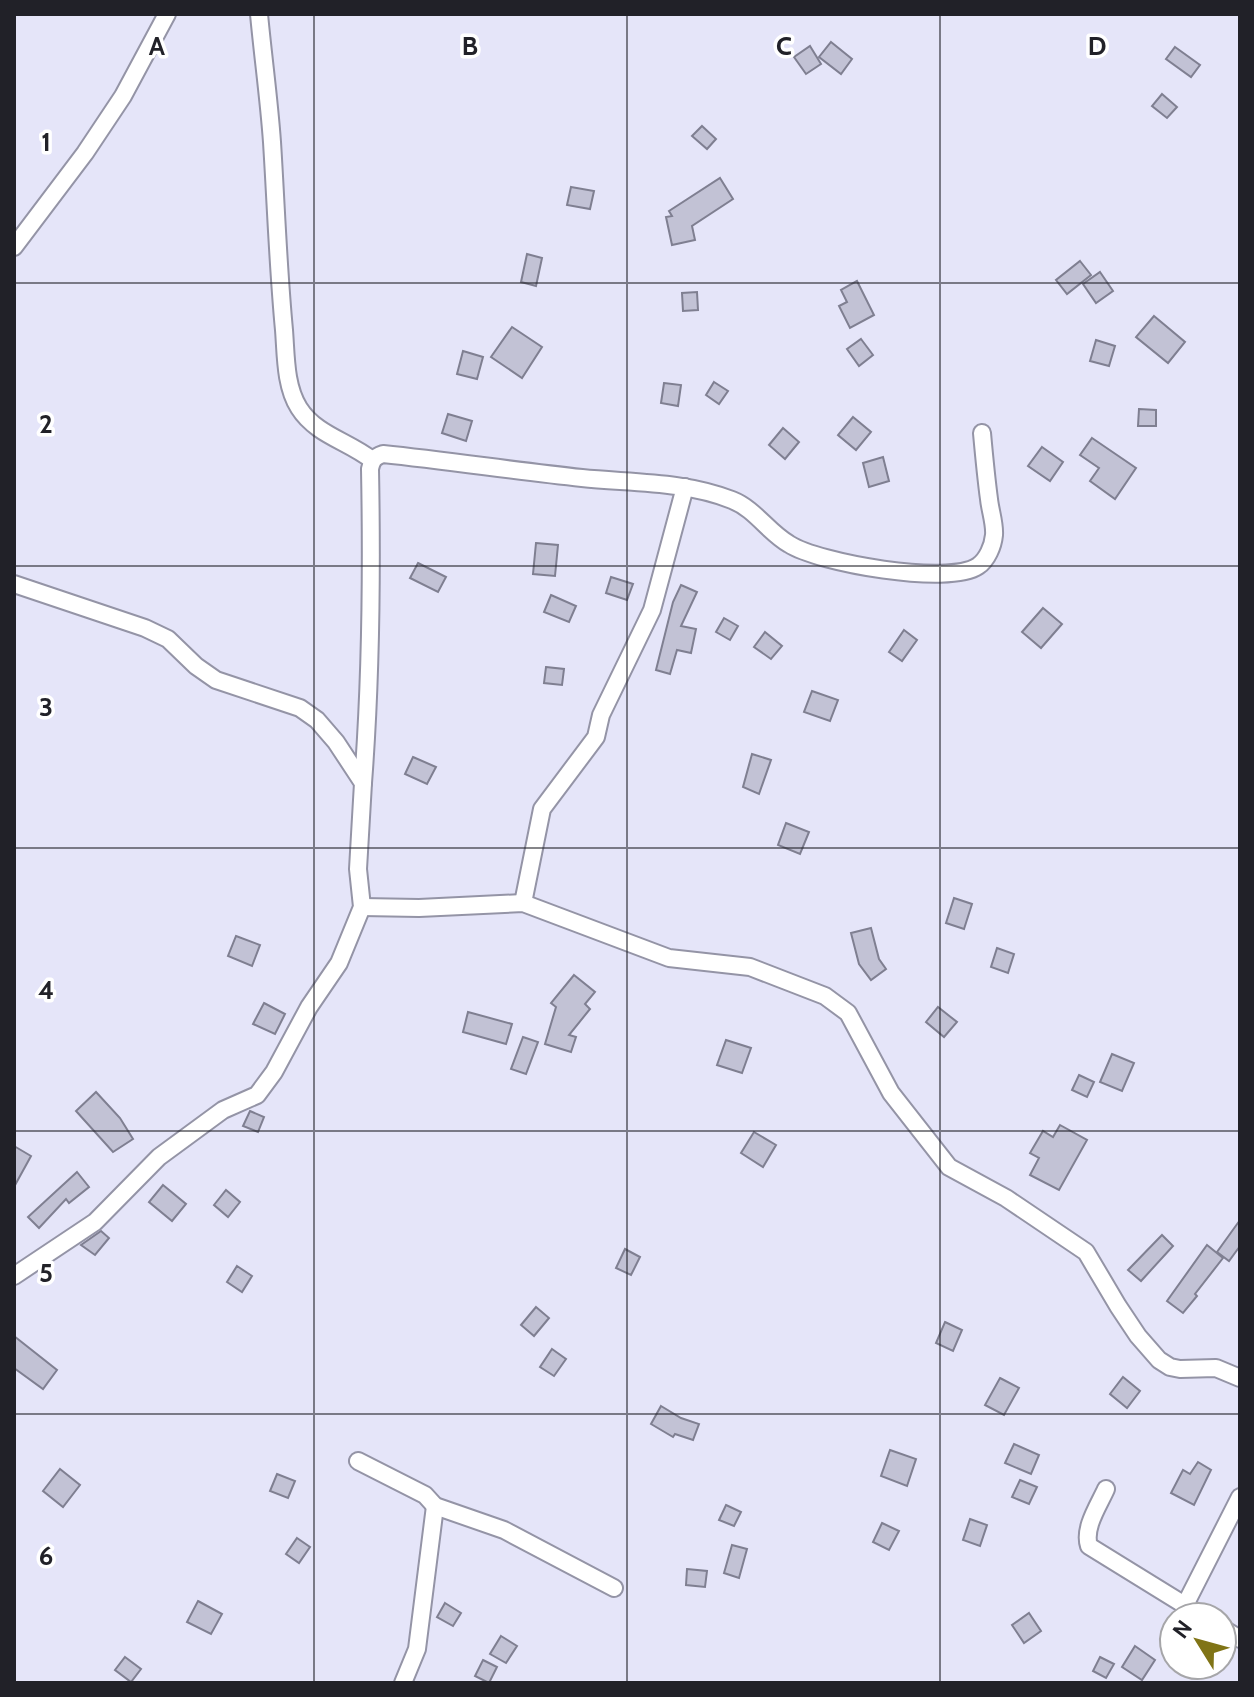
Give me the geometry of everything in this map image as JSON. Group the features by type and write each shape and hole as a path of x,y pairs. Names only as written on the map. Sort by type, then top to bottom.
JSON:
{"street":[{"path":"14,247 85,153 123,96 167,14"},
{"path":"259,14 272,139 278,270 289,377 297,405 308,420 325,434 357,447 372,460"},
{"path":"14,1276 95,1222 159,1157 192,1131 223,1110 257,1095 339,963 362,907 358,869 372,620 372,460 383,454 685,487 733,500 751,511 787,543 805,553 833,562 945,574 966,572 980,565 989,552 994,534 982,433"},
{"path":"523,903 542,809 596,737 601,715 652,610 685,487"},
{"path":"14,584 145,628 168,639 216,680 300,708 317,720 336,742 363,783"},
{"path":"362,907 419,908 523,903 669,958 750,967 825,996 848,1013 891,1093 949,1167 1006,1198 1086,1252 1125,1316 1159,1360 1180,1369 1216,1368 1240,1378"},
{"path":"358,1461 425,1495 435,1506 504,1530 614,1588"},
{"path":"1106,1489 1088,1529 1086,1541 1089,1546 1178,1601"},
{"path":"1187,1601 1240,1497"},
{"path":"403,1683 417,1649 435,1506"}],"building":[{"path":"831,42 852,59 841,74 819,57"},
{"path":"810,46 821,64 806,74 794,57"},
{"path":"1175,47 1200,65 1191,77 1166,59"},
{"path":"1162,94 1177,107 1167,118 1152,106"},
{"path":"702,126 716,139 707,149 692,136"},
{"path":"720,178 733,199 692,226 695,240 672,245 666,217 672,216 669,211"},
{"path":"571,187 594,191 590,209 567,205"},
{"path":"527,254 542,258 536,286 521,282"},
{"path":"1080,261 1091,275 1067,294 1056,280"},
{"path":"1100,272 1113,291 1096,303 1083,284"},
{"path":"857,281 874,315 850,328 839,306 847,302 841,290"},
{"path":"697,292 698,310 683,311 682,293"},
{"path":"1154,316 1185,342 1168,363 1136,337"},
{"path":"512,327 542,347 522,378 491,357"},
{"path":"861,339 873,355 859,366 847,349"},
{"path":"1096,340 1115,346 1109,366 1090,361"},
{"path":"463,351 483,357 477,379 457,374"},
{"path":"714,382 728,391 719,404 706,395"},
{"path":"664,383 681,385 678,406 661,403"},
{"path":"1139,409 1156,410 1156,426 1138,426"},
{"path":"448,414 472,421 466,441 442,433"},
{"path":"853,417 871,432 856,450 838,435"},
{"path":"783,428 799,442 785,459 769,445"},
{"path":"1092,438 1136,468 1115,499 1090,481 1099,468 1080,455"},
{"path":"1042,447 1063,462 1050,481 1028,466"},
{"path":"883,457 889,481 869,487 863,463"},
{"path":"536,543 558,545 555,576 533,574"},
{"path":"418,563 446,577 438,592 410,578"},
{"path":"611,577 633,584 627,600 606,593"},
{"path":"681,585 697,592 681,626 696,629 691,653 677,650 670,674 656,670 673,602"},
{"path":"551,595 576,606 569,622 544,612"},
{"path":"1043,608 1062,624 1041,648 1022,632"},
{"path":"724,618 738,626 730,640 716,632"},
{"path":"904,630 917,640 902,661 889,652"},
{"path":"765,632 782,646 771,659 754,647"},
{"path":"546,667 564,669 562,685 544,683"},
{"path":"812,691 838,700 830,721 804,712"},
{"path":"752,754 771,760 759,794 743,787"},
{"path":"413,757 436,767 427,784 405,774"},
{"path":"786,823 809,832 800,854 778,845"},
{"path":"954,898 972,904 964,929 946,923"},
{"path":"871,928 879,959 886,969 871,980 859,964 851,933"},
{"path":"236,936 260,945 252,966 228,956"},
{"path":"997,948 1014,954 1008,973 991,967"},
{"path":"574,975 595,992 585,1004 590,1009 569,1035 576,1037 571,1052 545,1044 556,1007 551,1003"},
{"path":"264,1003 285,1014 275,1034 253,1024"},
{"path":"938,1007 957,1022 944,1037 926,1022"},
{"path":"468,1012 512,1024 506,1044 463,1032"},
{"path":"523,1037 538,1042 526,1074 511,1069"},
{"path":"726,1040 751,1048 742,1073 717,1065"},
{"path":"1112,1054 1134,1063 1122,1091 1100,1082"},
{"path":"1079,1075 1094,1082 1087,1097 1072,1090"},
{"path":"96,1092 120,1118 133,1139 113,1152 76,1111"},
{"path":"250,1111 264,1117 258,1132 243,1126"},
{"path":"1060,1125 1087,1140 1059,1190 1030,1175 1039,1158 1030,1153 1043,1131 1053,1137"},
{"path":"754,1132 776,1145 763,1167 741,1153"},
{"path":"14,1146 31,1156 14,1187"},
{"path":"77,1172 89,1187 69,1203 66,1199 39,1228 28,1217"},
{"path":"163,1185 186,1204 172,1221 149,1202"},
{"path":"226,1190 240,1202 228,1217 214,1205"},
{"path":"1240,1220 1240,1246 1229,1261 1217,1252"},
{"path":"101,1231 109,1238 95,1255 81,1245"},
{"path":"1162,1235 1173,1246 1141,1281 1128,1270"},
{"path":"1207,1245 1223,1258 1183,1313 1167,1301"},
{"path":"625,1249 640,1257 631,1275 616,1268"},
{"path":"237,1266 252,1276 242,1292 227,1282"},
{"path":"536,1307 549,1318 534,1336 521,1325"},
{"path":"945,1322 962,1330 953,1351 936,1343"},
{"path":"14,1336 57,1370 43,1389 14,1368"},
{"path":"552,1349 566,1359 554,1376 540,1367"},
{"path":"1123,1377 1140,1391 1127,1408 1110,1394"},
{"path":"1000,1378 1019,1388 1004,1415 985,1405"},
{"path":"661,1406 699,1424 693,1440 675,1434 673,1437 651,1424"},
{"path":"1014,1444 1039,1455 1031,1474 1005,1463"},
{"path":"890,1450 916,1459 907,1486 881,1476"},
{"path":"1198,1462 1211,1470 1194,1505 1171,1493 1183,1470 1190,1474"},
{"path":"60,1469 80,1485 63,1507 43,1491"},
{"path":"277,1474 295,1481 288,1498 270,1491"},
{"path":"1020,1480 1037,1487 1029,1504 1012,1497"},
{"path":"726,1505 741,1512 734,1526 719,1520"},
{"path":"970,1519 987,1525 980,1546 963,1540"},
{"path":"882,1523 899,1531 889,1550 873,1542"},
{"path":"297,1538 310,1547 299,1563 286,1554"},
{"path":"732,1545 747,1549 739,1578 724,1573"},
{"path":"687,1569 707,1571 705,1587 686,1585"},
{"path":"198,1601 222,1614 211,1634 187,1622"},
{"path":"445,1603 461,1613 453,1626 437,1617"},
{"path":"1029,1613 1041,1631 1024,1643 1012,1625"},
{"path":"501,1636 517,1646 506,1663 490,1654"},
{"path":"1135,1646 1155,1660 1142,1680 1122,1667"},
{"path":"125,1657 141,1669 131,1682 115,1670"},
{"path":"1100,1657 1114,1664 1106,1678 1093,1671"},
{"path":"483,1660 497,1667 489,1683 475,1676"}]}
